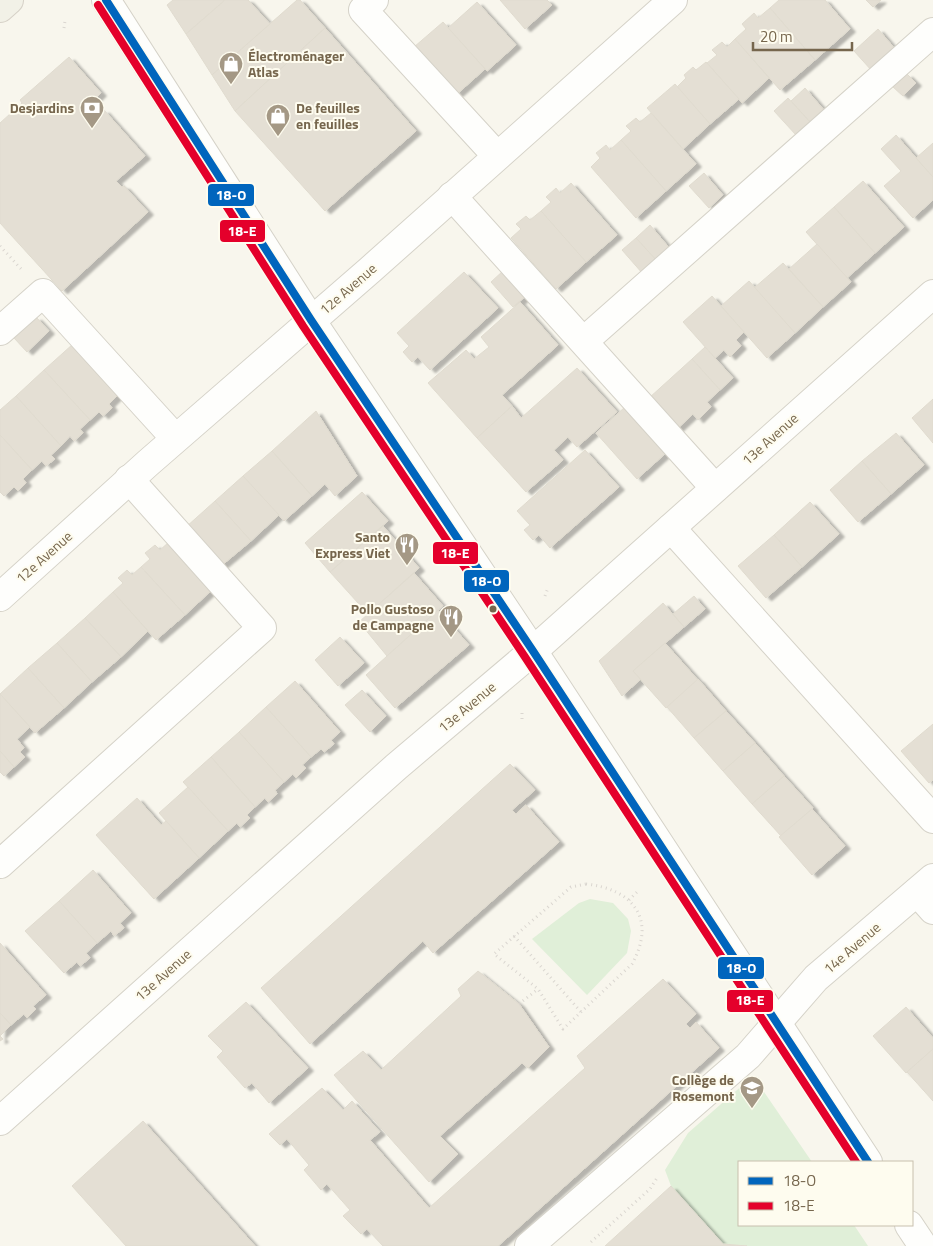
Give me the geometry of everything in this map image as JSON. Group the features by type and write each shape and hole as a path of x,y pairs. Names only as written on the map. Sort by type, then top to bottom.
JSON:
{"main road":[{"path":"0,8 9,0"}],"street":[{"path":"106,0 311,320 533,651 867,1161"},
{"path":"374,0 363,10 497,156"},
{"name":"12e Avenue","path":"0,597 175,438 452,196 672,0"},
{"path":"584,341 933,32"},
{"path":"452,196 715,488"},
{"path":"0,331 43,293 175,438"},
{"name":"13e Avenue","path":"0,1121 396,768 533,651 933,294"},
{"path":"0,864 262,628 129,480"},
{"path":"670,528 933,819"},
{"name":"14e Avenue","path":"530,1246 748,1056 816,978 928,893"},
{"path":"910,1226 922,1246"}],"path":[{"path":"64,28 65,20"},
{"path":"545,596 548,588"},
{"path":"522,713 522,719"},
{"path":"586,884 603,886 621,892 629,900 636,908 641,921 643,936 640,951 632,964 563,1029 538,989 494,954 571,887 586,884"},
{"path":"629,900 638,891"},
{"path":"514,936 582,1012"},
{"path":"519,1004 538,989"}],"green space":[{"path":"590,899 613,903 628,919 631,931 627,953 587,995 532,939 579,903"},
{"path":"753,1076 811,1161 738,1161 738,1226 855,1226 868,1246 747,1246 723,1244 671,1186 665,1170 688,1133"}],"building":[{"path":"173,0 225,0 186,34 167,5"},
{"path":"225,0 248,0 270,24 212,75 186,34"},
{"path":"297,0 300,0 325,28 235,111 212,75"},
{"path":"500,0 547,0 552,5 525,29"},
{"path":"779,0 825,0 850,29 815,60 770,8"},
{"path":"866,0 881,0 873,7"},
{"path":"477,2 516,45 487,71 448,28"},
{"path":"770,8 815,60 780,90 735,39 746,29 742,24 754,13 758,18"},
{"path":"443,22 485,69 457,94 414,47"},
{"path":"325,28 416,131 325,211 235,111"},
{"path":"878,29 896,50 872,71 854,51"},
{"path":"735,39 769,78 742,103 707,63 717,55 712,50 722,42 727,47"},
{"path":"69,57 101,93 92,102 101,112 104,110 145,156 116,181 122,187 124,186 148,212 62,291 0,223 0,123 22,103 20,100"},
{"path":"706,62 739,99 710,124 677,87 686,78 684,75 693,67 696,70"},
{"path":"907,74 916,83 903,96 893,87"},
{"path":"675,84 710,124 683,149 647,108"},
{"path":"805,88 824,110 810,122 791,101"},
{"path":"788,98 810,122 796,135 774,111"},
{"path":"651,113 696,164 666,191 621,140 631,131 626,126 636,118 640,122"},
{"path":"896,135 933,177 933,200 913,218 884,186 901,171 881,149"},
{"path":"621,140 666,191 636,218 591,167 600,158 596,153 606,145 610,150"},
{"path":"933,143 933,177 916,158"},
{"path":"704,173 723,195 709,208 689,186"},
{"path":"863,181 904,227 875,253 834,207"},
{"path":"571,183 617,235 586,262 541,211 551,202 546,197 556,188 560,193"},
{"path":"834,207 875,253 847,278 806,232"},
{"path":"541,211 586,262 556,289 511,238 521,229 516,224 526,216 530,220"},
{"path":"650,225 671,250 657,261 636,238"},
{"path":"636,238 657,261 643,274 622,250"},
{"path":"817,244 851,282 823,307 789,269"},
{"path":"783,263 823,307 795,333 754,288"},
{"path":"504,270 527,295 513,307 491,282"},
{"path":"464,272 498,308 430,370 418,357 412,362 403,352 409,346 397,333"},
{"path":"749,281 795,333 767,358 721,306"},
{"path":"712,296 744,332 736,340 741,346 730,357 724,350 715,358 683,322"},
{"path":"520,302 558,345 502,395 512,406 477,438 428,383 466,350 474,359 489,347 481,337"},
{"path":"36,317 49,331 27,352 14,338"},
{"path":"73,344 119,394 109,404 112,408 103,416 99,412 90,420 44,370"},
{"path":"705,347 733,378 720,390 692,359"},
{"path":"692,359 720,390 707,402 711,407 698,420 693,414 677,429 649,398"},
{"path":"577,368 617,412 577,447 568,437 554,450 563,460 526,492 477,438 512,406 521,418"},
{"path":"44,370 90,420 80,429 83,433 74,441 70,436 61,446 16,396"},
{"path":"16,396 61,446 51,455 55,459 46,466 42,461 32,470 0,435 0,410"},
{"path":"933,399 933,443 912,418"},
{"path":"625,407 666,453 637,479 596,433"},
{"path":"316,411 357,476 335,496 325,484 312,496 272,451"},
{"path":"896,433 924,465 891,494 862,461"},
{"path":"0,435 32,470 23,479 26,483 18,491 14,487 4,496 0,492"},
{"path":"585,450 619,487 550,548 539,535 533,540 524,530 530,525 517,511"},
{"path":"272,451 312,496 284,521 243,476"},
{"path":"862,461 891,494 858,522 830,490"},
{"path":"243,476 279,515 251,541 215,501"},
{"path":"362,492 388,521 330,572 305,543"},
{"path":"215,501 251,541 221,566 186,527"},
{"path":"810,502 839,534 802,567 774,535"},
{"path":"383,526 419,568 368,614 330,572"},
{"path":"774,535 802,567 766,598 738,566"},
{"path":"169,542 213,589 185,615 141,567 150,559 145,553 155,545 160,550"},
{"path":"141,567 185,615 156,640 113,592 123,583 118,578 127,570 132,575"},
{"path":"414,573 443,606 387,656 359,622"},
{"path":"113,592 148,631 121,657 85,618"},
{"path":"694,596 705,609 684,627 673,614"},
{"path":"663,603 684,627 633,671 641,679 622,696 599,661"},
{"path":"438,610 469,645 395,708 366,675"},
{"path":"85,618 121,657 92,682 57,643"},
{"path":"340,637 364,663 338,686 315,660"},
{"path":"57,643 92,682 64,708 28,668"},
{"path":"665,643 698,680 666,708 633,671"},
{"path":"28,668 64,708 35,733 0,694"},
{"path":"698,679 726,711 694,738 667,707"},
{"path":"295,681 340,732 331,740 334,744 324,752 321,749 311,757 266,707"},
{"path":"362,690 386,716 370,732 345,705"},
{"path":"0,694 30,727 17,739 24,748 20,752 25,757 14,767 0,751"},
{"path":"266,707 311,757 302,765 306,768 296,778 293,774 284,782 239,732"},
{"path":"726,711 755,743 723,771 694,738"},
{"path":"933,724 933,780 929,783 901,751"},
{"path":"239,732 284,782 275,790 277,794 268,802 265,798 255,807 211,757"},
{"path":"755,743 784,776 752,804 723,771"},
{"path":"0,751 14,767 4,776 0,772"},
{"path":"211,757 255,807 247,815 250,818 240,827 237,823 228,831 183,782"},
{"path":"510,764 535,790 512,810 516,814 526,805 559,842 433,953 423,941 310,1044 261,988"},
{"path":"784,776 813,808 781,836 752,804"},
{"path":"188,787 228,831 199,858 159,813"},
{"path":"137,798 161,825 166,821 199,858 154,899 96,835"},
{"path":"812,809 845,846 812,875 779,837"},
{"path":"93,870 131,913 120,923 124,928 114,936 111,931 97,943 59,901"},
{"path":"59,901 97,943 86,953 90,958 80,966 77,962 64,973 25,931"},
{"path":"0,943 46,995 33,1006 36,1009 27,1018 24,1014 11,1025 0,1013"},
{"path":"478,971 519,1004 549,1047 528,1068 522,1063 440,1136 458,1154 429,1182 334,1075 363,1051 381,1070 461,996 458,989"},
{"path":"663,979 696,1014 686,1024 690,1028 696,1022 719,1048 498,1246 383,1246 367,1229 361,1234 343,1216 350,1210 327,1184 321,1190 304,1170 309,1165 287,1139 280,1145 269,1134 322,1088 343,1110 352,1101 380,1132 370,1140 429,1208 585,1068 577,1056"},
{"path":"246,1002 308,1068 269,1103 252,1083 245,1088 217,1057 223,1051 208,1036"},
{"path":"906,1007 933,1038 933,1049 906,1073 873,1036"},
{"path":"0,1013 11,1025 0,1036"},
{"path":"933,1049 933,1101 907,1072"},
{"path":"143,1121 255,1246 126,1246 72,1186"},
{"path":"671,1186 723,1244 747,1246 605,1246"}],"transit line":[{"name":"18-O","path":"106,0 311,320 533,651 867,1161"},
{"name":"18-E","path":"98,5 303,326 525,657 855,1161"}],"place":[{"name":"Électroménager Atlas","path":"231,85"},
{"name":"Desjardins","path":"92,129"},
{"name":"De feuilles en feuilles","path":"278,137"},
{"name":"Santo Express Viet","path":"407,566"},
{"name":"Pollo Gustoso de Campagne","path":"451,638"},
{"name":"Collège de Rosemont","path":"752,1109"}]}
